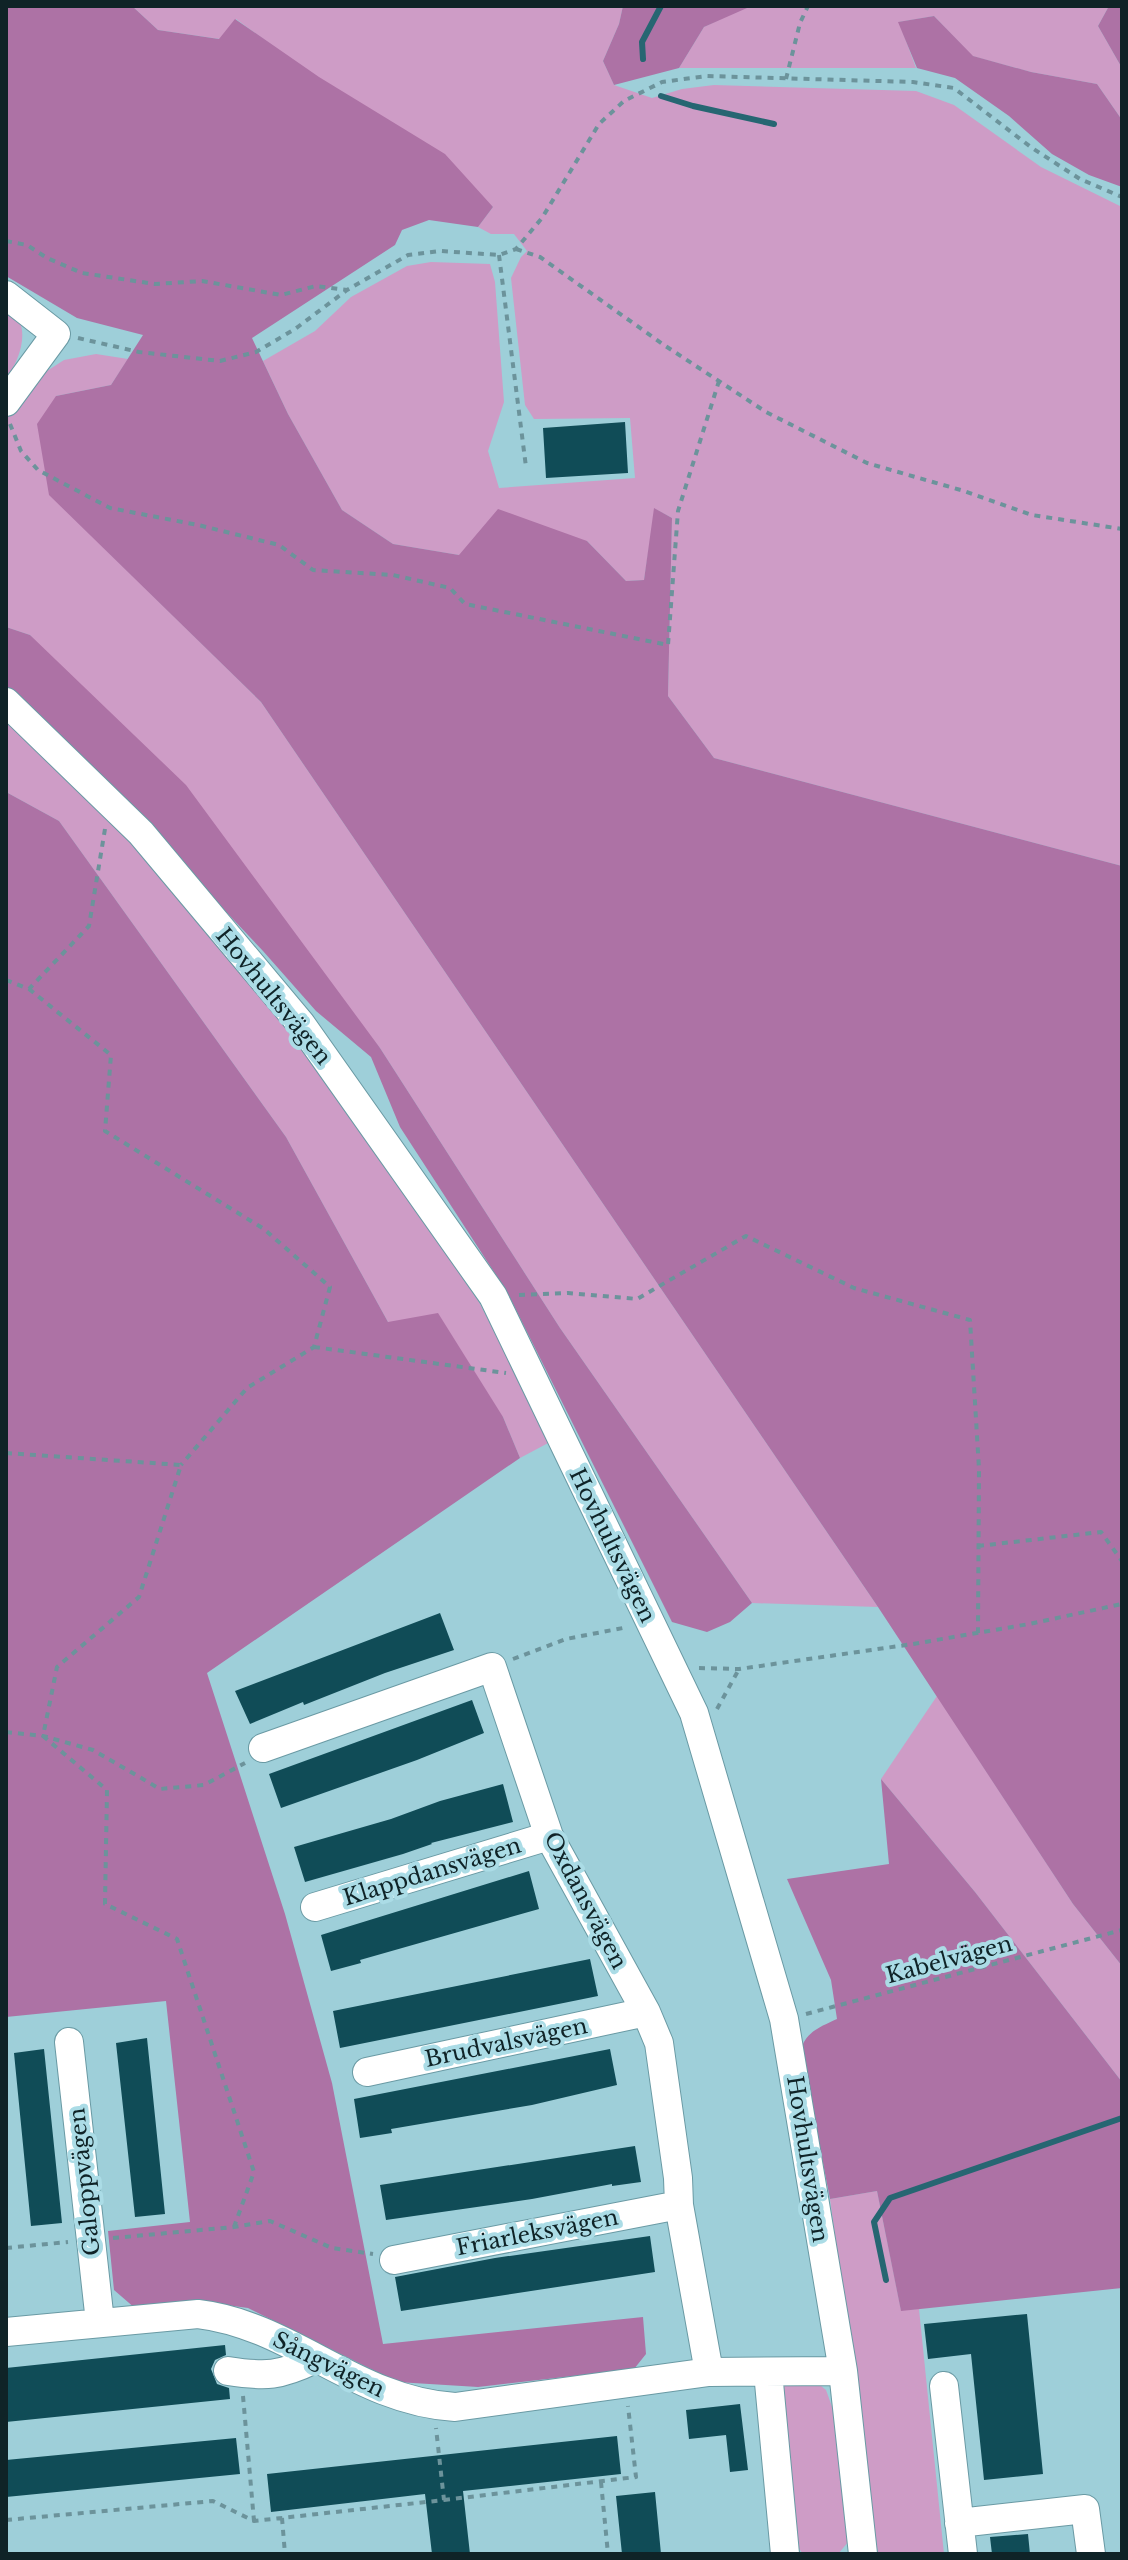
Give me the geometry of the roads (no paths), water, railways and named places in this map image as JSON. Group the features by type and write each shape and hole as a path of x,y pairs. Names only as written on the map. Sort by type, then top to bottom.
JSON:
{"street":[{"path":"6,295 56,334 6,402"},
{"name":"Hovhultsvägen","path":"6,702 141,833 301,1024 493,1296 694,1713 784,2019 843,2371 863,2554"},
{"name":"Oxdansvägen","path":"263,1748 492,1667 549,1836 646,2012 659,2043 679,2205 709,2372"},
{"name":"Klappdansvägen","path":"315,1907 549,1836"},
{"name":"Brudvalsvägen","path":"367,2072 646,2012"},
{"name":"Galoppvägen","path":"69,2042 100,2322"},
{"name":"Friarleksvägen","path":"394,2260 679,2205"},
{"name":"Sångvägen","path":"6,2332 198,2314 221,2317 258,2330 356,2381 398,2398 455,2407 709,2372 843,2371"},
{"path":"258,2330 235,2372 264,2376 281,2374 315,2359"},
{"path":"768,2372 785,2554"},
{"path":"944,2386 963,2554"},
{"path":"959,2523 1085,2509 1091,2554"}],"waterway":[{"path":"643,59 642,42 661,6"},
{"path":"661,96 774,124"},
{"path":"886,2280 874,2222 890,2198 1122,2118"}]}
